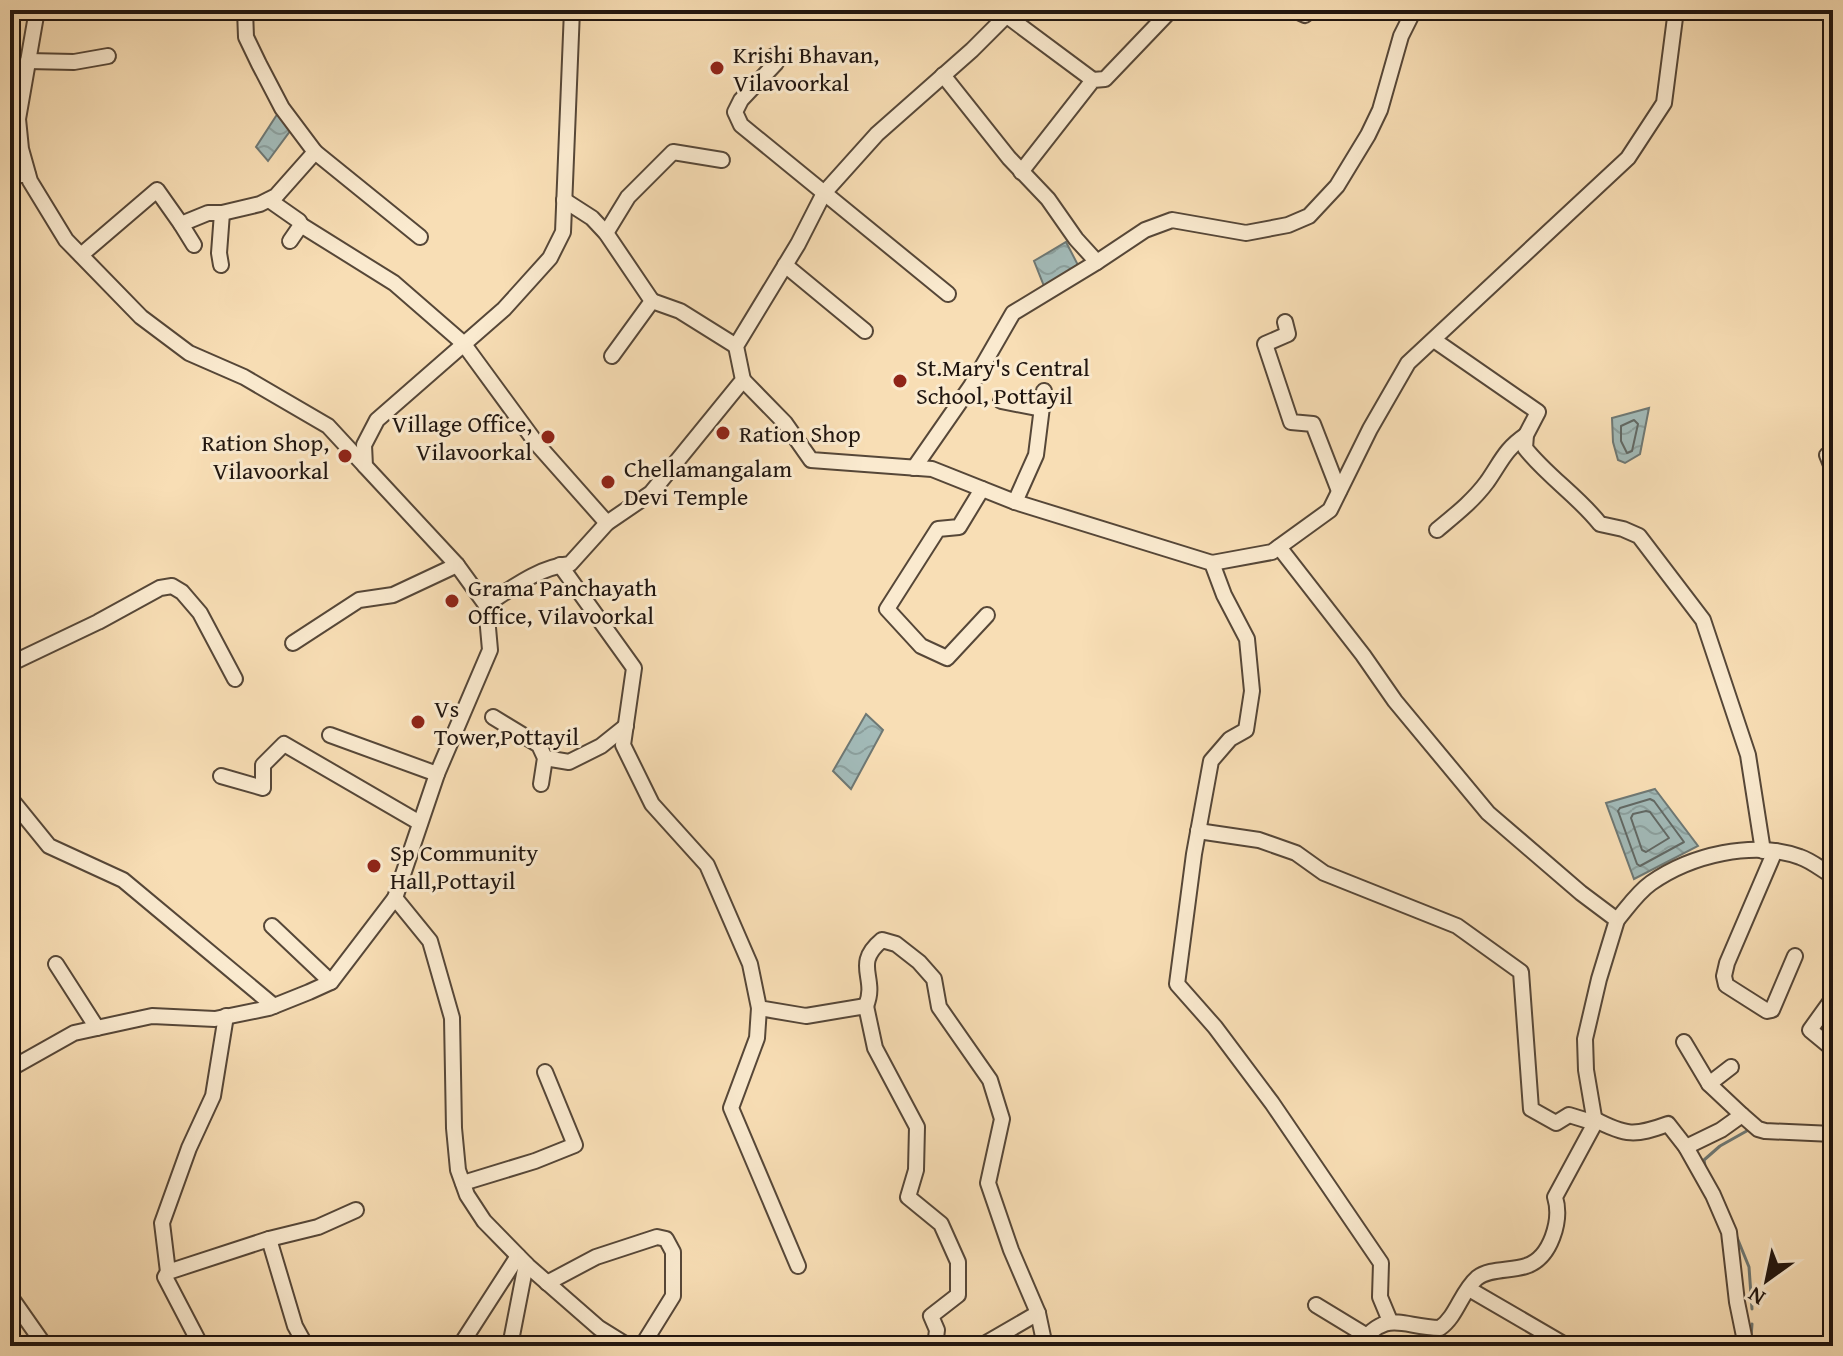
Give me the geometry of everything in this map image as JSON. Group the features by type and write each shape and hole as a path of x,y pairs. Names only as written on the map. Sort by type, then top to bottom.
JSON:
{"street":[{"path":"10,1069 74,1033 152,1016 215,1019 274,1006 331,982 395,898 437,774 490,650 486,605 457,565 328,426 244,377 189,353 141,317 66,240 28,175 14,117 37,10"},
{"path":"245,10 246,37 259,64 282,108 315,152 420,237"},
{"path":"365,466 364,445 377,420 504,309 550,258 563,232 572,10"},
{"path":"1171,10 1105,79 1093,80 1005,12 943,75 877,134 824,193 736,346 743,380 785,423 811,460 932,469 1015,502 1212,563 1272,552 1330,510 1370,429 1408,363 1628,158 1664,103 1676,10"},
{"path":"1294,10 1305,15 1310,10"},
{"path":"914,468 971,386 1013,313 1145,230 1172,220 1246,233 1288,225 1309,216 1337,186 1368,135 1380,110 1401,36 1414,10"},
{"path":"28,61 74,62 108,56"},
{"path":"774,56 776,63 741,100 735,112 741,125 948,294"},
{"path":"943,75 1097,262"},
{"path":"1021,172 1093,80"},
{"path":"181,224 208,213 222,213 269,200 315,152"},
{"path":"606,233 628,197 673,152 722,160"},
{"path":"10,175 28,175"},
{"path":"81,255 157,190 194,245"},
{"path":"269,200 301,225 394,283 463,343 537,444 607,523"},
{"path":"564,200 592,218 606,233 652,301 680,311 736,346"},
{"path":"221,265 222,213"},
{"path":"290,241 301,225"},
{"path":"785,265 865,331"},
{"path":"612,356 652,301"},
{"path":"1285,322 1288,334 1265,344 1291,422 1313,424 1339,491"},
{"path":"1434,340 1538,412 1526,435 1525,448 1535,461 1584,504 1600,524 1639,536 1703,620 1748,755 1769,851 1727,963 1724,976 1726,985 1767,1011 1772,1010 1795,956"},
{"path":"486,605 523,580 570,564 607,523 651,493 743,380"},
{"path":"1015,502 1036,455 1044,391"},
{"path":"1001,401 1042,409"},
{"path":"1437,530 1467,506 1511,446 1526,435"},
{"path":"1827,455 1833,470"},
{"path":"982,489 959,527 938,529 887,609 921,646 947,658 987,615"},
{"path":"1279,547 1395,701 1488,813 1617,920"},
{"path":"1212,563 1224,595 1247,639 1252,691 1246,730 1230,739 1211,761 1177,984 1215,1027 1272,1103 1381,1263 1380,1297 1390,1321"},
{"path":"293,643 359,600 393,595 457,565"},
{"path":"560,565 634,668 623,745 652,804 707,865 750,964 759,1008 757,1038 731,1108 798,1266"},
{"path":"10,664 160,588 172,586 182,592 200,613 235,679"},
{"path":"493,717 539,745 545,758 541,784"},
{"path":"545,758 569,762 601,746 626,726"},
{"path":"330,735 437,774"},
{"path":"221,776 263,788 263,765 284,744 420,823"},
{"path":"10,798 49,846 123,880 274,1006"},
{"path":"1198,831 1259,840 1296,853 1324,873 1457,926 1521,972 1531,1109 1556,1123 1569,1115 1639,1135 1668,1124 1686,1147 1713,1195 1729,1232 1737,1302 1746,1346"},
{"path":"1316,1305 1362,1341 1390,1321 1440,1328 1448,1322 1477,1278 1531,1265 1547,1247 1557,1229 1558,1206 1555,1197 1594,1121 1585,1039 1599,979 1617,920 1651,883 1696,858 1769,851 1802,858 1833,876"},
{"path":"395,898 430,941 452,1018 454,1128 458,1170 463,1183 484,1221 522,1260 599,1328 628,1346"},
{"path":"272,926 331,982"},
{"path":"935,1346 937,1330 931,1316 958,1295 958,1262 941,1224 908,1197 916,1170 917,1127 875,1048 866,1006 870,998 866,963 869,951 882,940 896,944 934,979 939,1007 990,1080 1002,1119 988,1183 1011,1250 1038,1313 1045,1346"},
{"path":"56,964 97,1028"},
{"path":"1833,998 1810,1030 1833,1049"},
{"path":"759,1008 806,1016 866,1006"},
{"path":"201,1346 165,1277 168,1272 162,1223 189,1148 213,1096 226,1016"},
{"path":"1684,1042 1709,1084 1758,1129 1833,1134"},
{"path":"1709,1084 1731,1067"},
{"path":"463,1183 575,1145 545,1072"},
{"path":"1686,1147 1721,1130 1742,1115"},
{"path":"168,1272 269,1239 318,1227 356,1210"},
{"path":"547,1283 596,1257 657,1237 666,1239 673,1252 673,1296 642,1346"},
{"path":"269,1239 295,1326 306,1346"},
{"path":"460,1346 522,1260"},
{"path":"510,1346 522,1260"},
{"path":"1469,1289 1567,1346"},
{"path":"10,1296 45,1346"},
{"path":"981,1346 1038,1313"}],"water":[{"path":"278,113 293,127 268,161 256,147"},
{"path":"1066,242 1079,267 1044,286 1034,261"},
{"path":"1649,408 1640,454 1625,463 1618,460 1613,442 1612,418"},
{"path":"866,714 883,730 851,789 833,771"},
{"path":"1655,789 1698,846 1634,879 1606,803"}],"waterway":[{"path":"1705,1166 1704,1160 1720,1146 1752,1128"},
{"path":"1736,1235 1749,1267 1752,1309"},
{"path":"1751,1338 1752,1324"}],"place":[{"name":"Krishi Bhavan, Vilavoorkal","path":"717,68"},
{"name":"St.Mary's Central School, Pottayil","path":"900,381"},
{"name":"Ration Shop","path":"723,433"},
{"name":"Village Office, Vilavoorkal","path":"548,437"},
{"name":"Ration Shop, Vilavoorkal","path":"345,456"},
{"name":"Chellamangalam Devi Temple","path":"608,482"},
{"name":"Grama Panchayath Office, Vilavoorkal","path":"452,601"},
{"name":"Vs Tower,Pottayil","path":"418,722"},
{"name":"Sp Community Hall,Pottayil","path":"374,866"}]}
